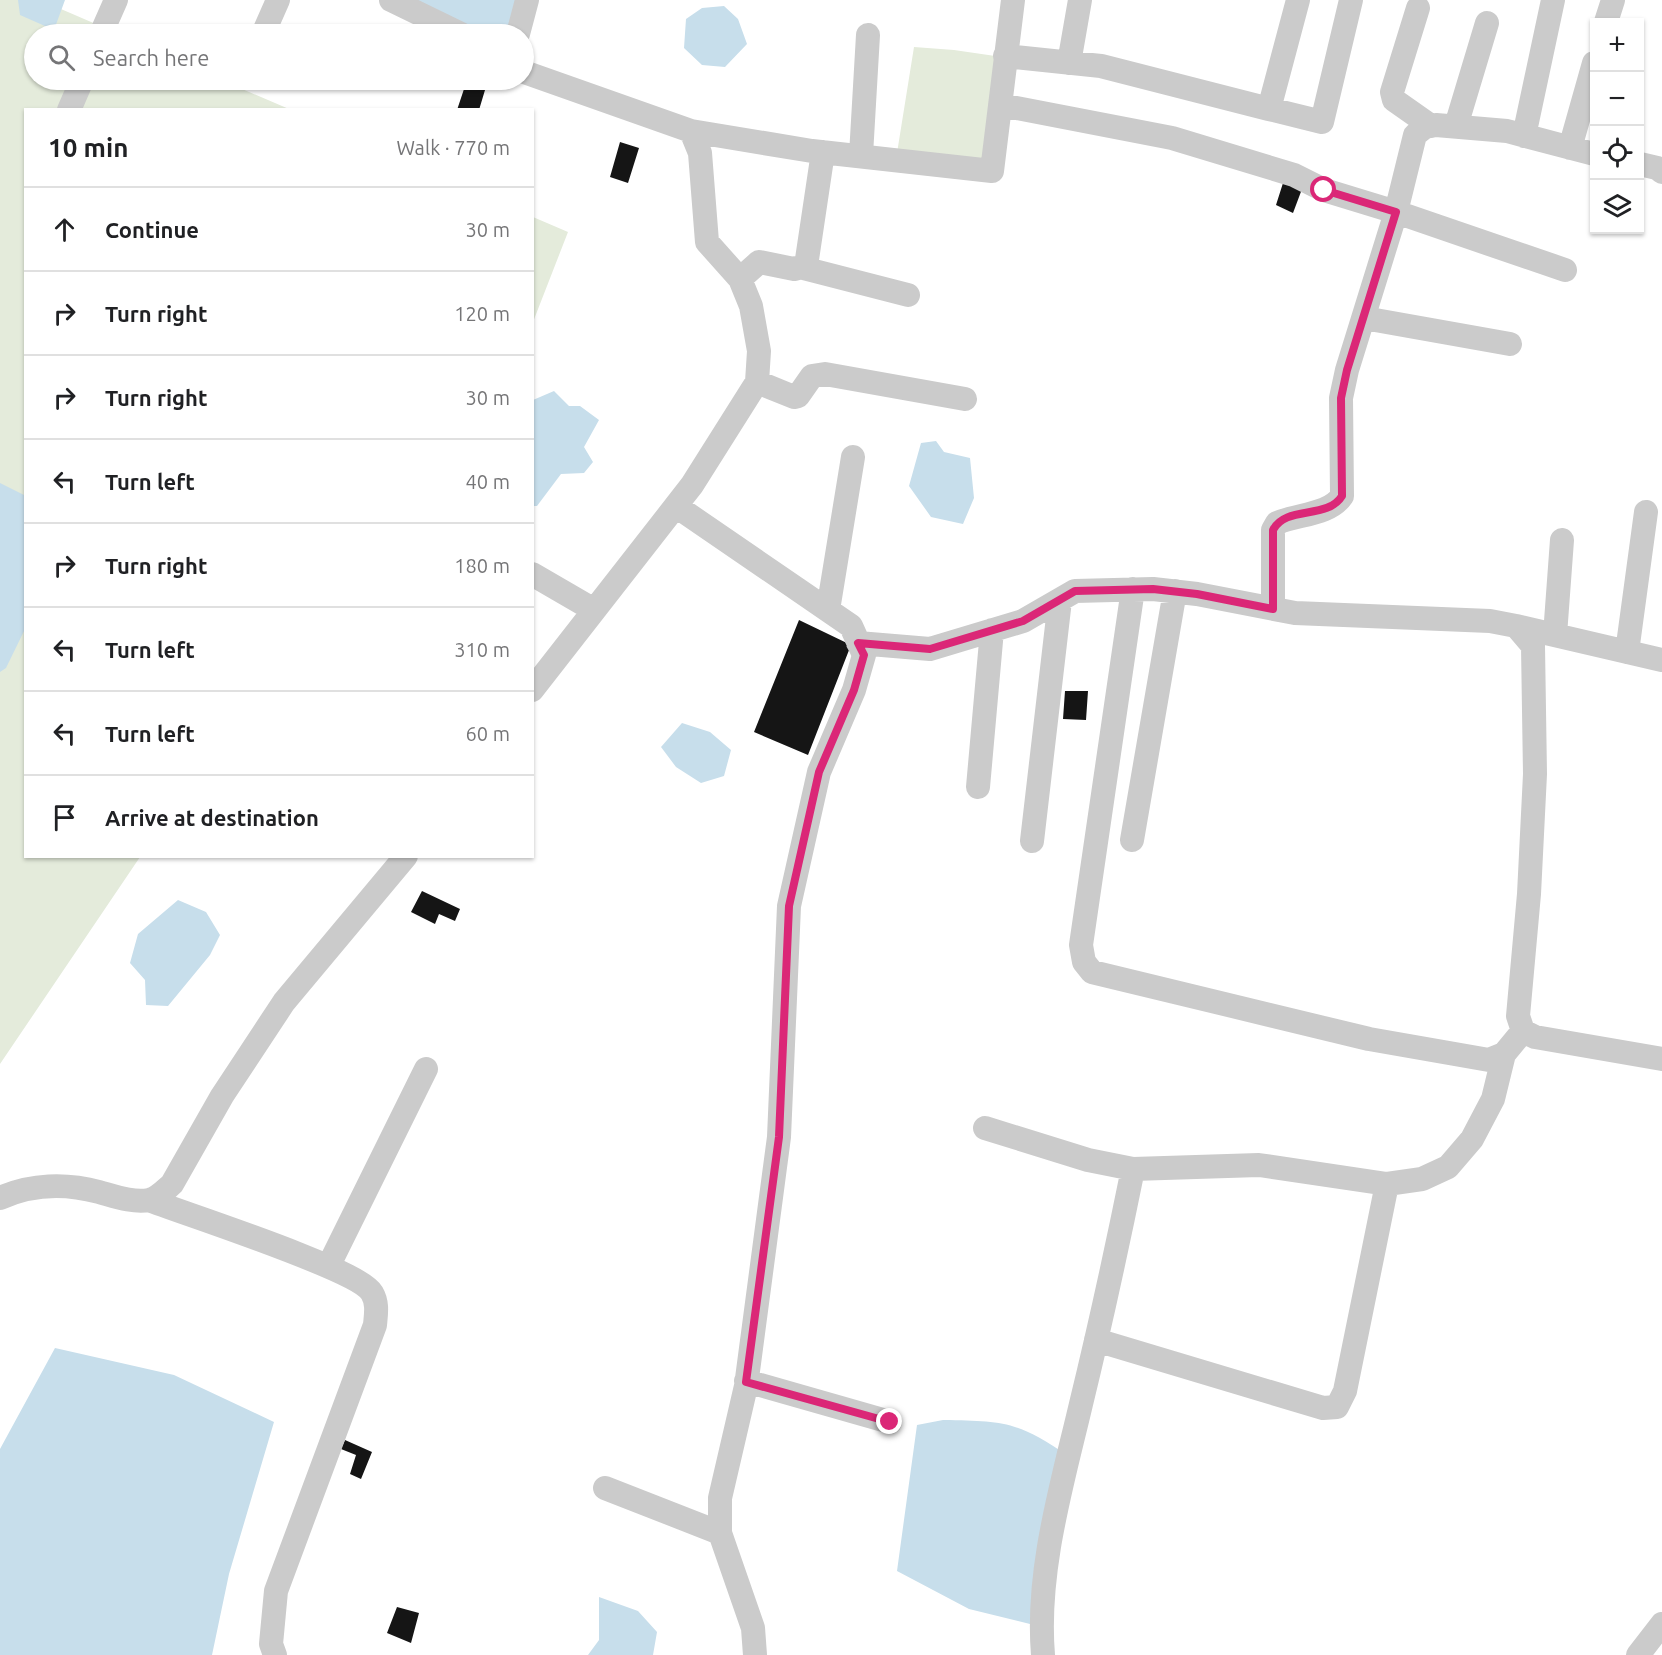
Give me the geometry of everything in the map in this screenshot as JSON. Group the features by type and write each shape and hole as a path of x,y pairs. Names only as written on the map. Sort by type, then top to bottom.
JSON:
{"street":[{"path":"105,24 116,0"},
{"path":"267,24 278,0"},
{"path":"391,0 440,24"},
{"path":"521,24 527,0"},
{"path":"534,76 691,131 823,152 992,171 1013,0"},
{"path":"1069,63 1080,0"},
{"path":"1269,109 1298,0"},
{"path":"1005,56 1101,66 1322,122 1351,0"},
{"path":"1524,136 1553,0"},
{"path":"1607,18 1613,0"},
{"path":"1418,8 1392,92 1394,100 1431,126"},
{"path":"1456,126 1487,23"},
{"path":"861,156 868,35"},
{"path":"1570,148 1591,72"},
{"path":"70,108 78,90"},
{"path":"1001,105 1172,138 1294,175 1324,190 1396,212 1565,270"},
{"path":"1273,609 1273,530 1277,523 1294,516 1329,509 1337,504 1342,496 1341,398 1347,370 1396,212 1415,135 1431,126 1507,131 1590,153"},
{"path":"534,685 676,506 757,382 759,351 752,306 740,279 707,242 700,153 691,131"},
{"path":"803,268 809,257 823,152"},
{"path":"740,279 759,262 803,268 908,295"},
{"path":"1364,318 1510,344"},
{"path":"757,382 794,398 798,396 812,376 825,374 965,399"},
{"path":"828,610 853,457"},
{"path":"676,506 851,626 864,655 854,690 819,772 789,906 779,1137 746,1382 720,1498 720,1533 753,1628 755,1655"},
{"path":"1627,652 1646,512"},
{"path":"1555,635 1562,540"},
{"path":"534,575 594,610"},
{"path":"858,643 930,649 1023,621 1075,591 1133,589 1175,591 1295,613 1490,621 1662,660"},
{"path":"1133,589 1081,945 1084,962 1092,972 1369,1039 1489,1060 1504,1054"},
{"path":"1132,840 1175,591"},
{"path":"1032,841 1060,600"},
{"path":"1516,626 1533,646 1536,774 1529,894 1518,1016 1523,1031 1536,1037 1662,1059"},
{"path":"978,787 992,630"},
{"path":"149,1200 161,1194 172,1184 222,1096 284,1002 404,858"},
{"path":"986,1128 1088,1160 1132,1169 1259,1165 1387,1184 1422,1179 1448,1167 1472,1139 1492,1099 1504,1054 1523,1031"},
{"path":"329,1266 426,1068"},
{"path":"1043,1655 1041,1626 1053,1521 1096,1340 1132,1169"},
{"path":"1096,1340 1323,1408 1337,1407 1345,1391 1387,1184"},
{"path":"0,1198 21,1189 39,1186 83,1188 121,1197 149,1200 329,1266 372,1292 377,1306 375,1324 276,1591 271,1644 275,1655"},
{"path":"746,1382 890,1422"},
{"path":"605,1488 720,1533"},
{"path":"1638,1655 1662,1624"}],"green space":[{"path":"0,0 40,0 96,24 24,24 24,90 244,90 287,108 24,108 24,858 139,858 0,1064"},
{"path":"914,47 1002,57 990,175 897,153"},
{"path":"534,217 568,232 534,319"}],"water":[{"path":"18,0 65,0 56,24 40,24 20,15"},
{"path":"411,0 519,0 513,24 463,24"},
{"path":"724,6 738,19 747,44 725,67 702,65 684,48 686,19 702,8"},
{"path":"554,391 569,406 580,406 599,420 584,447 593,462 584,473 561,474 537,506 534,506 534,400"},
{"path":"936,441 944,452 970,458 974,498 963,524 931,517 909,486 921,443"},
{"path":"0,483 24,495 24,631 6,668 0,672"},
{"path":"682,723 710,732 731,750 724,776 701,783 676,767 661,747"},
{"path":"178,900 206,912 220,935 210,955 168,1006 146,1005 145,980 130,963 138,934"},
{"path":"55,1348 174,1375 274,1422 229,1574 212,1655 0,1655 0,1449"},
{"path":"943,1420 981,1421 1009,1425 1036,1436 1068,1456 1042,1627 969,1609 897,1571 917,1425"},
{"path":"599,1597 638,1611 657,1632 653,1655 588,1655 599,1640"}],"building":[{"path":"464,90 485,90 480,108 458,108"},
{"path":"620,142 639,148 628,183 610,177"},
{"path":"1283,183 1302,189 1293,213 1276,205"},
{"path":"799,620 851,645 808,755 754,732"},
{"path":"1065,691 1088,691 1086,720 1063,719"},
{"path":"422,891 460,909 455,921 439,914 435,924 411,912"},
{"path":"345,1440 372,1452 361,1479 350,1474 356,1455 341,1449"},
{"path":"397,1607 419,1613 411,1643 387,1633"}],"route":[{"path":"890,1422 746,1382 779,1137 789,906 819,772 854,690 864,655 858,643 930,649 1023,621 1075,591 1153,589 1197,594 1273,609 1273,530 1277,523 1294,516 1329,509 1337,504 1342,496 1341,398 1347,370 1396,212 1324,190"}]}
